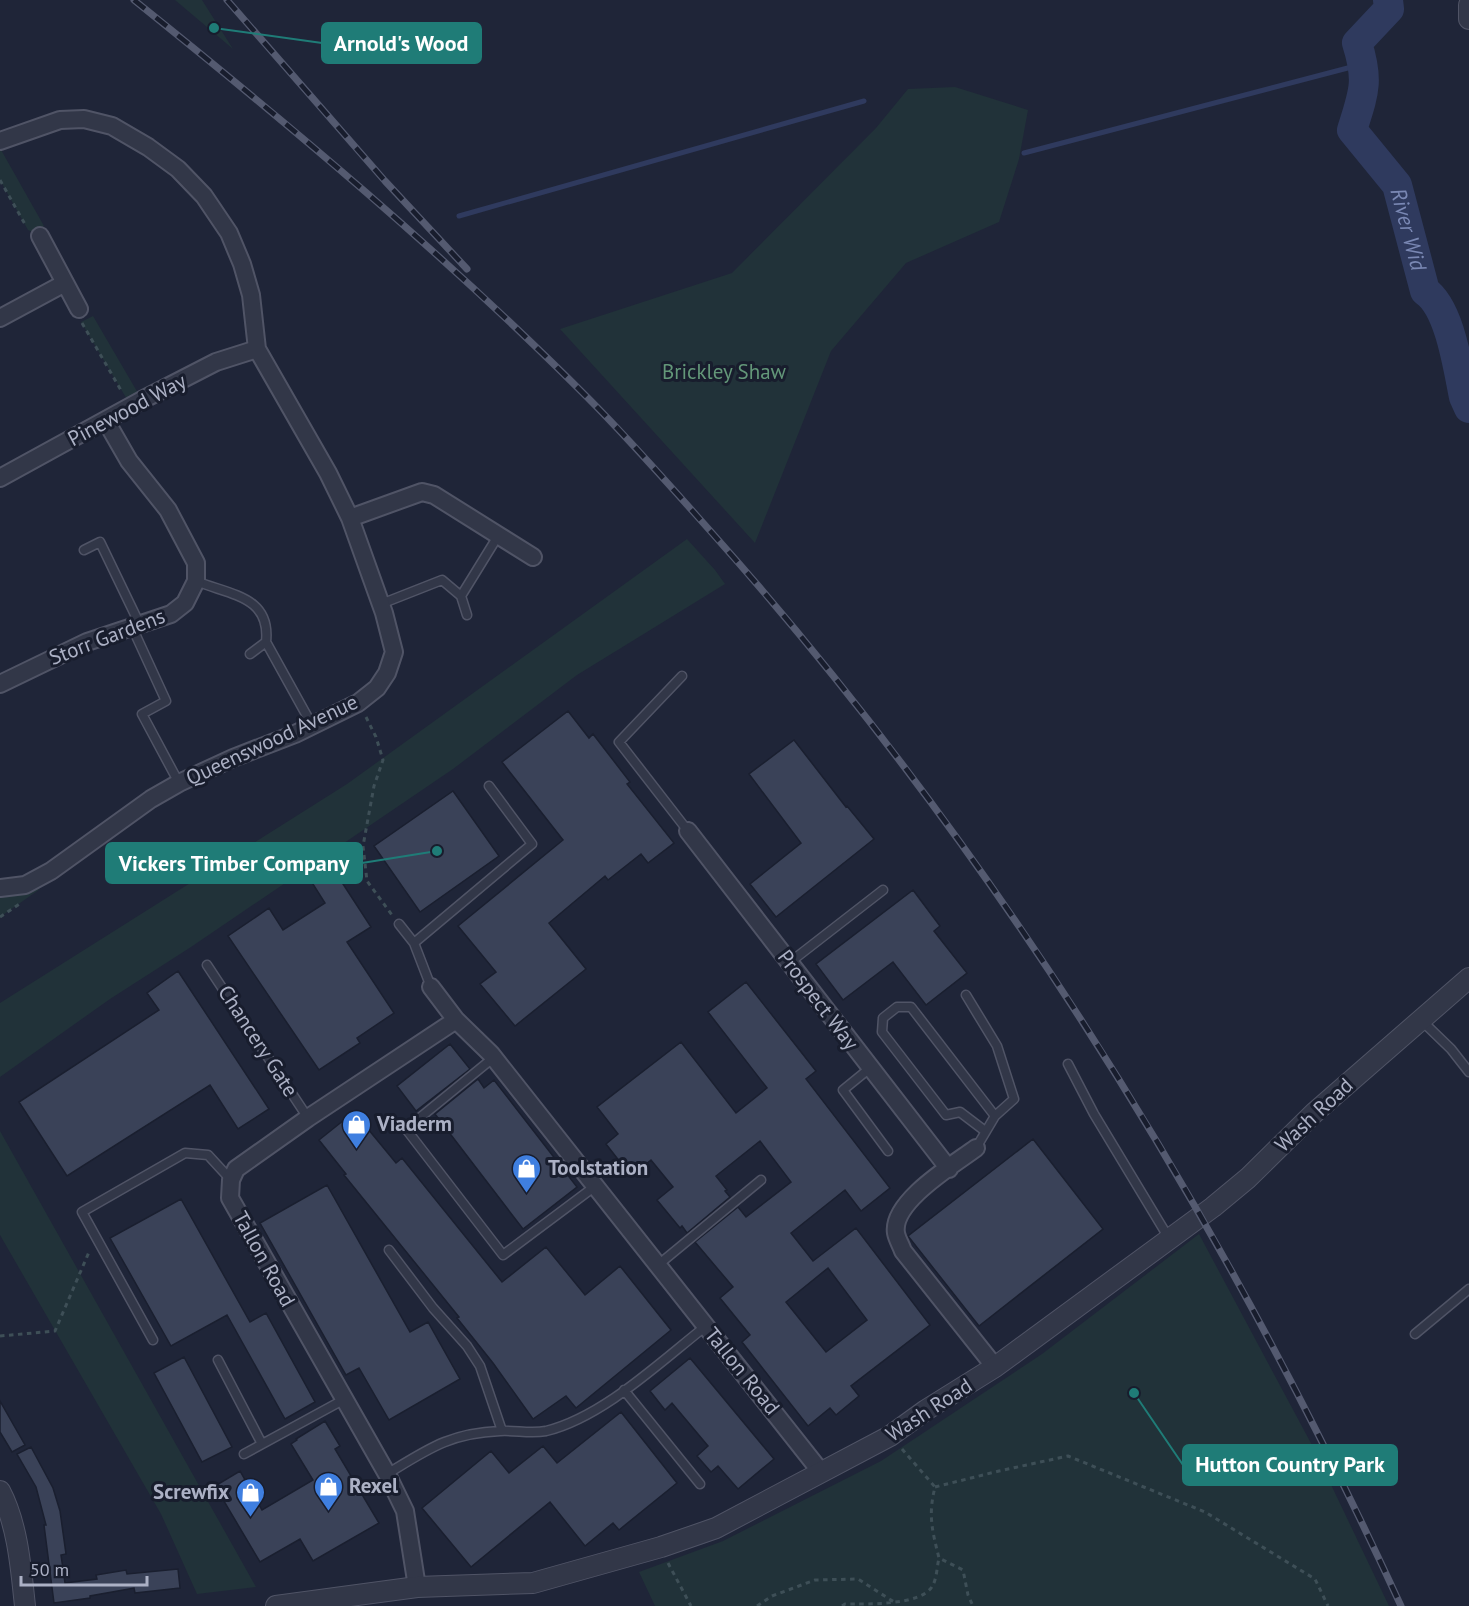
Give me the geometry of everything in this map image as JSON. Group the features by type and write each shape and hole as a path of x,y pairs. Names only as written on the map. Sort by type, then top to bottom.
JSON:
{"street":[{"path":"1469,5 1469,19"},
{"path":"0,141 60,120 84,119 112,126 148,147 178,169 204,196 229,233 242,264 251,296 258,349"},
{"path":"40,236 79,309"},
{"path":"2,314 66,283"},
{"name":"Pinewood Way","path":"0,478 216,362 258,349"},
{"name":"Queenswood Avenue","path":"0,888 25,885 51,871 151,799 179,783 312,725 358,702 377,688 387,674 394,652 381,604 350,518 328,473 258,349"},
{"path":"106,421 129,460 168,510 196,563 196,581"},
{"path":"350,518 422,492 434,495 533,557"},
{"name":"Storr Gardens","path":"0,684 87,642 171,614 185,603 196,581"},
{"name":"Prospect Way","path":"688,831 949,1168"},
{"name":"Wash Road","path":"276,1606 417,1587 533,1583 661,1547 716,1528 890,1436 926,1410 995,1367 1170,1240 1248,1178 1314,1113 1469,978"},
{"name":"Tallon Road","path":"430,987 456,1020 493,1058 821,1472"},
{"path":"231,1180 236,1169 308,1118 456,1020"},
{"path":"976,1148 910,1198 899,1215 896,1232 903,1251 995,1367"},
{"name":"Tallon Road","path":"231,1180 230,1198 387,1474 405,1511 417,1587"},
{"path":"0,1491 13,1528 21,1567 25,1606"}],"lane":[{"path":"461,596 498,536"},
{"path":"84,550 100,542 136,626 166,701 142,714 179,783"},
{"path":"381,604 442,580 461,596 467,615"},
{"path":"196,581 237,595 255,605 268,627 266,642 312,725"},
{"path":"250,654 266,642"},
{"path":"682,676 619,742 688,831"},
{"path":"414,943 532,844 489,786"},
{"path":"789,963 883,890"},
{"path":"399,924 414,943 430,987"},
{"name":"Chancery Gate","path":"207,965 308,1118"},
{"path":"966,995 997,1046 1014,1099 994,1116 976,1148"},
{"path":"985,1131 960,1112 946,1115 882,1032 883,1018 897,1007 911,1007 994,1116"},
{"path":"1420,1019 1451,1049 1469,1072"},
{"path":"493,1058 406,1129 503,1254 594,1187"},
{"path":"1068,1064 1089,1106 1170,1240"},
{"path":"870,1068 843,1090 888,1151"},
{"path":"153,1340 82,1212 185,1153 208,1155 231,1180"},
{"path":"658,1265 761,1180"},
{"path":"388,1250 480,1366 502,1431"},
{"path":"1415,1334 1469,1289"},
{"path":"387,1474 434,1445 459,1436 502,1431 530,1433 547,1431 571,1422 600,1408 706,1326"},
{"path":"218,1360 262,1444"},
{"path":"624,1390 700,1484"},
{"path":"244,1454 343,1400"}],"path":[{"path":"0,180 28,230 40,236"},
{"path":"79,309 81,322 131,406"},
{"path":"358,702 376,736 383,760 374,786 363,846 367,881 399,924"},
{"path":"0,1336 56,1331 95,1237"},
{"path":"890,1436 936,1487"},
{"path":"936,1487 1068,1456 1205,1512 1315,1579 1328,1606"},
{"path":"842,1606 919,1599 933,1587 939,1558 932,1531 930,1506 936,1487"},
{"path":"661,1547 691,1606"},
{"path":"939,1558 963,1570 968,1596 973,1606"},
{"path":"757,1606 772,1596 815,1580 858,1580 894,1602"}],"green space":[{"path":"175,0 202,0 233,49"},
{"name":"Brickley Shaw","path":"955,87 1028,110 1019,159 999,222 906,263 831,351 755,543 560,329 732,273 876,128 908,89"},
{"path":"0,148 44,226 32,232 28,230 0,180"},
{"path":"93,316 142,400 131,406 81,322"},
{"path":"687,539 725,584 577,675 453,769 191,947 110,999 0,1077 0,1003 347,784"},
{"path":"40,889 0,917 0,897"},
{"path":"0,1131 256,1587 197,1594 161,1514 0,1235"},
{"path":"1199,1234 1313,1447 1389,1606 655,1606 639,1572 723,1541 881,1461 1042,1354"}],"building":[{"path":"568,711 589,738 593,734 630,782 627,784 674,843 648,863 641,854 608,880 605,876 549,923 586,969 515,1026 480,984 496,972 458,926 563,840 502,762"},
{"path":"794,740 874,839 776,917 750,884 801,843 749,774"},
{"path":"453,791 499,856 420,912 374,846"},
{"path":"332,867 371,927 347,942 394,1013 357,1038 360,1043 319,1070 228,936 269,908 283,930 325,903 311,881"},
{"path":"913,890 940,926 934,931 967,973 926,1005 893,962 843,1000 816,964"},
{"path":"178,971 269,1109 238,1129 210,1085 67,1176 19,1102 159,1010 147,993"},
{"path":"746,982 816,1071 806,1079 890,1188 861,1211 845,1190 791,1233 813,1261 856,1228 930,1325 851,1386 859,1396 836,1415 830,1408 808,1426 742,1342 750,1335 720,1298 733,1287 695,1242 738,1207 746,1217 791,1182 760,1141 716,1176 730,1197 687,1233 682,1226 680,1228 657,1200 673,1187 651,1160 631,1176 606,1144 618,1134 597,1107 681,1042 736,1113 767,1088 708,1012","holes":["828,1268 867,1320 826,1352 786,1302"]},
{"path":"450,1044 470,1069 416,1111 397,1086"},
{"path":"478,1079 484,1088 494,1080 577,1187 523,1229 435,1114"},
{"path":"354,1112 396,1163 402,1158 502,1282 546,1247 585,1295 620,1266 671,1330 576,1408 566,1396 533,1419 457,1318 459,1317 344,1175 346,1174 319,1140"},
{"path":"1033,1139 1103,1229 979,1326 908,1236"},
{"path":"327,1185 410,1332 428,1322 460,1379 389,1420 359,1368 346,1375 260,1223"},
{"path":"181,1199 250,1322 266,1313 315,1402 285,1419 227,1315 171,1346 110,1238"},
{"path":"184,1357 232,1447 202,1462 154,1373"},
{"path":"690,1358 774,1459 738,1489 718,1466 711,1472 697,1456 708,1446 672,1403 665,1410 650,1391"},
{"path":"0,1401 25,1445 12,1452 0,1432"},
{"path":"621,1412 677,1483 619,1530 613,1523 585,1546 550,1502 471,1567 422,1508 491,1451 509,1473 543,1446 557,1463"},
{"path":"325,1421 340,1446 335,1449 379,1523 313,1561 300,1539 260,1562 215,1486 240,1471 262,1510 313,1480 291,1444"},
{"path":"31,1447 53,1488 60,1511 66,1554 61,1555 65,1583 97,1579 96,1575 126,1570 127,1574 178,1569 180,1588 135,1593 134,1588 54,1603 44,1525 46,1525 36,1487 17,1454"}],"waterway":[{"name":"River Wid","path":"1388,0 1389,9 1357,43 1364,77 1360,106 1352,130 1397,185 1425,291 1434,299 1447,324 1464,397 1469,408"},
{"path":"1024,153 1363,64"},
{"path":"459,216 864,101"}],"railway":[{"path":"134,0 366,192 533,344 651,465 817,656 916,782 1009,912 1097,1044 1180,1181 1258,1320 1332,1461 1401,1606"},
{"path":"227,0 385,181 467,269"}],"place":[{"name":"Arnold's Wood","path":"214,28"},
{"name":"Vickers Timber Company","path":"437,851"},
{"name":"Viaderm","path":"356,1150"},
{"name":"Toolstation","path":"527,1194"},
{"name":"Hutton Country Park","path":"1134,1393"},
{"name":"Rexel","path":"328,1512"},
{"name":"Screwfix","path":"250,1518"}]}
